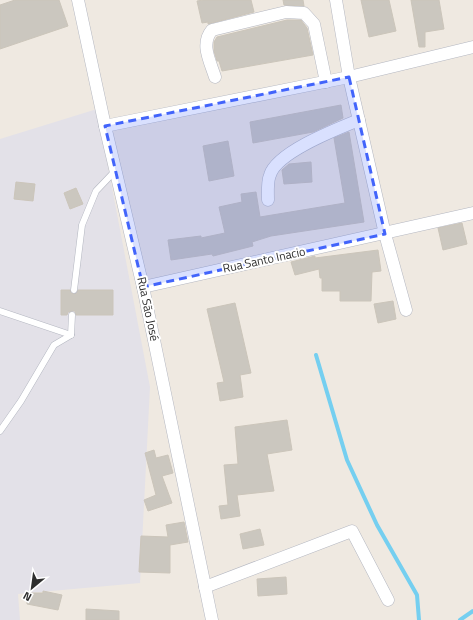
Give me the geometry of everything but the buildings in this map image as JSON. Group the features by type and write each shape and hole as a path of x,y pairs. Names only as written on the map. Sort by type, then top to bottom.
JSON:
{"street":[{"name":"Rua São José","path":"78,0 105,126 144,287 212,620"},
{"path":"336,0 349,77 385,234 406,310"},
{"path":"215,77 205,44 207,35 212,30 286,12 304,13 314,24 326,82"},
{"path":"105,126 326,82 473,47"},
{"path":"268,200 270,176 275,166 282,158 321,136 359,120"},
{"name":"Rua Santo Inacio","path":"144,287 473,213"},
{"path":"205,586 352,531 388,600"}],"lane":[{"path":"74,290 82,225 96,191 116,170"},
{"path":"0,311 71,335"},
{"path":"71,335 72,315"},
{"path":"0,431 21,401 54,346 71,335"}],"highlighted area":[{"path":"349,77 385,234 143,287 105,126"}],"shaded area":[{"path":"97,109 150,387 140,583 18,594 20,620 0,620 0,139"}],"waterway":[{"path":"316,355 347,460 377,525 417,595 419,620"},
{"path":"460,620 473,611"}]}
